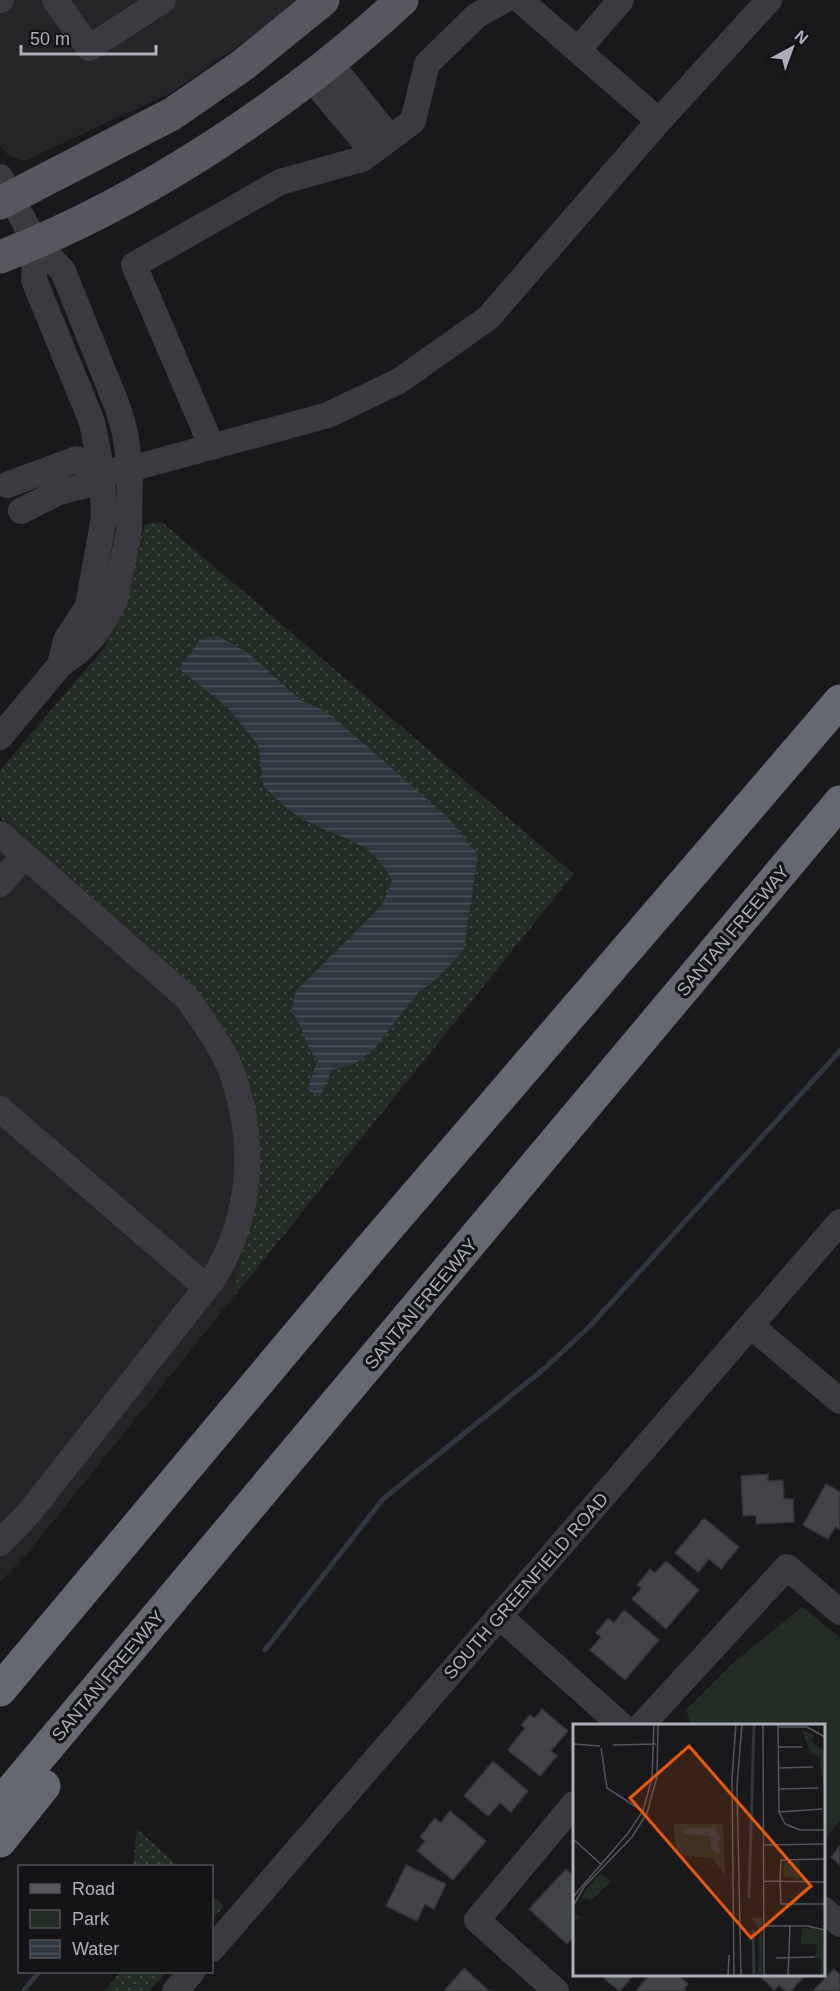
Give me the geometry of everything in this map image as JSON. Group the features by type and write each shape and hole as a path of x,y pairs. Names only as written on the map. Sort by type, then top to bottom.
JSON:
{"highway":[{"path":"0,1690 368,1251 840,701"},
{"name":"SANTAN FREEWAY","path":"0,1804 840,802"},
{"path":"0,1658 150,1485 368,1251"},
{"path":"0,1841 155,1646 192,1576"}],"main road":[{"path":"4,193 172,114 243,65 323,0"},
{"path":"0,257 36,243 190,160 320,70 402,0"}],"street":[{"path":"55,0 89,48 130,9 163,0"},
{"path":"212,447 134,265 280,182 362,159 413,121 427,64 476,16 504,0"},
{"path":"520,0 659,121"},
{"path":"21,511 59,492 83,486 98,473 130,469 328,415 399,381 488,318 659,121 769,0"},
{"path":"578,50 608,5"},
{"path":"320,70 381,144"},
{"path":"0,737 60,664 80,650 96,633 115,600 129,530 130,469 125,433 118,408 63,271 36,243 4,193"},
{"path":"36,243 34,280 92,422 104,517 88,606 66,640 60,664"},
{"path":"7,485 77,459 98,473"},
{"path":"51,468 59,492"},
{"path":"0,834 187,998 205,1023 234,1079 245,1132 247,1175 245,1205 228,1255 206,1287 29,1512 0,1543"},
{"path":"0,884 24,856"},
{"path":"0,1109 206,1287"},
{"name":"SOUTH GREENFIELD ROAD","path":"213,1948 840,1222"},
{"path":"750,1326 840,1401"},
{"path":"642,1724 787,1567 840,1612"},
{"path":"500,1616 621,1724"},
{"path":"556,1991 477,1920 573,1805"},
{"path":"825,1911 840,1924"}],"shaded area":[{"path":"0,0 297,0 247,40 169,94 24,161 9,156 0,146"},
{"path":"0,820 368,1130 26,1555 0,1582"}],"green space":[{"path":"162,522 574,874 233,1298 259,1146 245,1070 219,1021 144,942 0,818 0,770 106,646 145,524"},
{"path":"802,1607 840,1637 840,1821 825,1839 825,1724 691,1724 686,1710 734,1662"},
{"path":"137,1829 178,1865 133,1865"},
{"path":"213,1896 224,1906 213,1919"},
{"path":"119,1973 166,1973 149,1991 105,1991"}],"water":[{"path":"218,636 248,653 302,701 325,711 360,740 446,816 478,854 464,949 440,976 418,993 373,1050 356,1063 332,1070 320,1097 307,1089 318,1060 309,1048 299,1023 291,1011 296,991 382,905 392,881 372,854 348,839 306,821 288,809 264,787 258,745 226,706 179,669 200,639"}],"building":[{"path":"768,1474 768,1481 783,1480 784,1499 793,1499 794,1522 756,1524 756,1515 743,1516 741,1476"},
{"path":"826,1484 840,1492 840,1530 835,1527 828,1539 803,1525"},
{"path":"704,1518 739,1547 721,1569 709,1559 698,1572 675,1553"},
{"path":"666,1561 699,1590 666,1629 632,1599 642,1588 637,1585 650,1569 655,1573"},
{"path":"624,1610 659,1640 625,1680 590,1650 601,1637 596,1633 608,1618 614,1623"},
{"path":"542,1709 568,1731 551,1751 557,1756 540,1776 508,1750 525,1728 521,1725 530,1715 535,1718"},
{"path":"493,1761 528,1791 511,1812 500,1803 488,1816 464,1796"},
{"path":"450,1811 486,1841 453,1880 417,1851 425,1841 420,1837 435,1818 441,1823"},
{"path":"840,1846 840,1865 831,1857"},
{"path":"406,1865 446,1884 434,1909 425,1904 417,1921 386,1906"},
{"path":"566,1869 573,1876 573,1937 567,1944 529,1909"},
{"path":"464,1968 489,1991 444,1991"},
{"path":"834,1969 840,1975 840,1991 813,1991"},
{"path":"632,1976 620,1991 604,1979"},
{"path":"648,1976 679,1976 688,1984 684,1989 686,1991 636,1991"},
{"path":"760,1976 804,1976 791,1991 786,1991 779,1985 774,1990"}],"waterway":[{"path":"265,1650 383,1499 544,1369 590,1326 840,1051"},
{"path":"23,1991 38,1973"}]}
